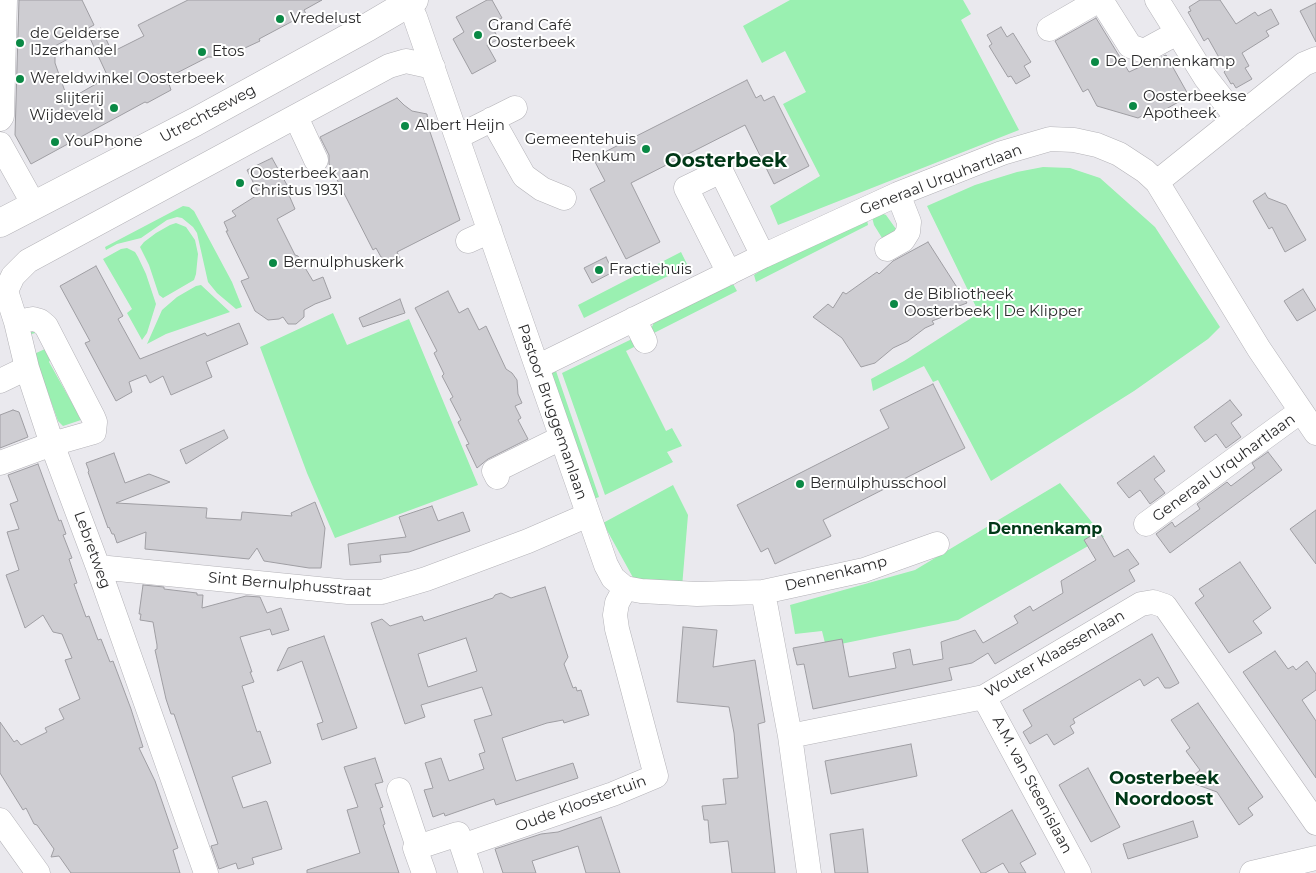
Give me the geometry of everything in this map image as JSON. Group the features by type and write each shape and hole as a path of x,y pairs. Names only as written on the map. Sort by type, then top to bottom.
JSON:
{"main road":[{"name":"Utrechtseweg","path":"0,223 194,122 411,2"}],"street":[{"path":"0,119 2,116 4,0"},
{"path":"1048,29 1100,0 1130,46 1144,51 1177,33"},
{"path":"1157,0 1205,78 1237,118"},
{"name":"Pastoor Bruggemanlaan","path":"411,2 588,516 606,565 613,578 625,588"},
{"path":"1157,182 1304,64 1316,58"},
{"path":"316,160 296,117 389,66 406,61 433,68"},
{"path":"457,137 515,108"},
{"name":"Lebretweg","path":"206,873 98,567 52,444 27,368 6,291 13,276 28,261 296,117"},
{"path":"492,119 524,176 542,189 564,198"},
{"name":"Generaal Urquhartlaan","path":"537,367 763,256 898,194 990,157 1050,139 1074,140 1097,144 1119,154 1157,182 1259,348 1316,433"},
{"path":"0,144 34,206"},
{"path":"729,273 686,188 721,170 763,256"},
{"path":"887,249 903,240 908,232 909,222 898,194"},
{"path":"468,241 490,231"},
{"path":"0,464 52,444 94,432 95,422 46,326 40,321 33,319 16,322"},
{"path":"634,319 645,341"},
{"path":"0,381 27,368"},
{"name":"Generaal Urquhartlaan","path":"1146,524 1301,411"},
{"path":"497,477 494,471 561,438"},
{"name":"Sint Bernulphusstraat","path":"98,567 348,592 382,592 426,579 524,534 588,516"},
{"name":"Dennenkamp","path":"625,588 641,591 697,594 762,592 864,570 937,544"},
{"name":"Oude Kloostertuin","path":"462,846 613,794 656,776 617,629 615,615 617,603 625,588"},
{"path":"762,592 790,736 808,873"},
{"name":"Wouter Klaassenlaan","path":"790,736 984,697 1141,604 1153,602 1165,606 1316,823"},
{"name":"A.M. van Steenislaan","path":"984,697 1079,873"},
{"path":"399,790 418,847"},
{"path":"0,820 38,873"},
{"path":"424,873 415,848 458,834 471,873"},
{"path":"1252,873 1316,858"}],"green space":[{"path":"790,0 963,0 971,14 961,20 1019,130 778,225 770,206 820,176 783,104 806,92 785,51 762,63 743,26"},
{"path":"1043,167 1070,168 1100,178 1155,227 1220,327 1208,339 1134,391 991,481 938,380 933,382 924,366 873,391 871,379 904,361 979,313 927,206 975,185 1017,172"},
{"path":"183,206 189,207 194,211 232,282 242,307 236,309 217,293 208,282 197,233 182,218 177,217 167,220 141,238 117,244 106,250 105,247"},
{"path":"881,213 886,215 896,229 887,246 874,225 872,217"},
{"path":"867,220 868,225 756,282 754,275 768,266"},
{"path":"176,223 186,227 195,240 198,254 196,274 194,280 163,298 159,295 149,265 140,247 156,233"},
{"path":"127,248 135,252 138,257 156,304 147,333 142,340 127,313 132,309 103,259 121,249"},
{"path":"681,252 688,266 584,318 578,305"},
{"path":"732,282 737,291 652,334 651,329 656,318"},
{"path":"201,285 230,312 166,334 147,344 162,310 177,297"},
{"path":"333,313 347,345 409,319 478,485 335,538 307,473 260,347"},
{"path":"34,326 41,330 54,353 49,362 76,410 85,411 87,418 63,426 58,421 34,354 45,349 39,332 28,335 27,331"},
{"path":"634,338 638,345 626,351 666,431 672,428 682,446 667,452 673,462 605,495 562,373"},
{"path":"556,371 599,497 591,500 548,374"},
{"path":"1060,483 1104,537 958,620 826,647 822,631 795,634 790,605 915,570"},
{"path":"673,485 688,515 682,587 636,583 603,523"}],"building":[{"path":"19,0 82,0 94,25 55,46 55,63 68,100 108,77 88,34 101,28 112,52 144,36 138,25 188,0 322,0 304,10 306,14 259,39 260,41 232,54 230,50 213,57 208,57 167,78 171,90 147,103 145,102 31,164 15,135"},
{"path":"487,0 492,0 502,18 490,24 499,39 487,45 496,61 472,74 453,39 464,32 456,17"},
{"path":"1200,0 1220,0 1236,24 1255,12 1258,16 1271,9 1279,24 1266,31 1269,36 1242,53 1249,66 1245,68 1252,79 1236,88 1233,83 1231,84 1224,72 1226,70 1208,38 1204,41 1188,12 1191,11 1189,7"},
{"path":"1316,3 1316,42 1300,11"},
{"name":"De Dennenkamp","path":"1096,18 1129,72 1166,55 1189,96 1152,117 1149,112 1138,118 1097,106 1088,89 1083,92 1055,41"},
{"path":"1001,27 1007,37 1013,33 1031,62 1024,66 1030,76 1016,84 1011,76 1008,77 989,46 992,44 987,35"},
{"path":"747,80 756,98 761,95 764,101 774,96 809,166 774,184 745,125 631,183 660,242 626,259 590,189 605,181 593,158"},
{"path":"397,98 412,111 427,114 429,129 460,220 397,252 403,264 381,257 376,248 373,250 329,164 329,155 320,137"},
{"name":"Bernulphuskerk","path":"272,158 287,185 285,186 295,209 277,219 295,255 298,256 313,281 323,277 331,298 304,310 304,317 296,324 288,324 283,317 268,320 255,311 241,281 249,278 226,231 228,231 224,222 236,216 232,211 259,194 247,170"},
{"path":"1265,193 1268,198 1286,205 1306,240 1285,252 1272,227 1269,229 1253,201"},
{"path":"928,242 967,303 948,310 950,314 932,321 934,324 925,328 908,341 893,348 875,363 861,367 842,338 813,317 828,304 833,308 843,292 846,294 877,272 879,274 893,261"},
{"name":"Fractiehuis","path":"606,257 613,272 592,283 584,268"},
{"path":"96,266 123,316 118,319 140,359 205,333 207,336 239,323 248,344 206,362 212,377 171,395 163,376 150,383 146,375 129,382 132,392 116,401 85,343 90,341 60,286"},
{"path":"1303,289 1316,310 1297,321 1284,301"},
{"path":"448,291 459,313 468,308 479,330 486,326 506,369 517,380 518,394 522,403 515,406 521,418 518,420 528,439 488,459 477,468 466,445 469,444 458,422 461,420 450,399 453,397 442,376 444,374 434,353 437,351 415,308"},
{"path":"400,299 405,313 363,327 359,318"},
{"path":"933,384 965,448 823,520 831,536 775,564 768,548 761,552 737,505 889,428 880,410"},
{"path":"1230,400 1242,415 1231,423 1241,437 1226,448 1216,434 1205,442 1194,427"},
{"path":"13,410 19,412 28,437 0,448 0,415"},
{"path":"224,430 228,438 186,464 180,450"},
{"path":"1268,452 1282,470 1170,553 1156,534 1172,522 1175,527 1200,509 1197,504 1227,482 1231,486 1255,468 1252,463"},
{"path":"114,453 125,483 149,474 170,482 116,503 207,508 206,518 241,520 242,512 292,516 291,513 315,502 325,528 321,568 264,561 257,548 249,559 145,549 146,532 117,543 114,534 108,528 86,463"},
{"path":"1154,456 1165,471 1154,479 1165,493 1150,504 1140,490 1129,498 1117,483"},
{"path":"38,464 59,521 61,520 66,534 63,535 72,558 69,559 77,583 74,584 86,617 89,616 98,640 101,639 110,662 113,661 131,709 143,747 139,748 155,781 178,848 173,850 180,873 71,873 59,856 51,857 54,849 37,825 34,824 26,808 23,810 0,773 0,722 14,742 17,740 21,745 47,732 45,728 64,719 59,709 80,699 65,660 72,658 62,634 53,632 43,615 25,628 6,575 19,570 7,532 19,529 10,504 18,501 8,475"},
{"path":"432,506 438,521 463,512 470,531 409,552 380,555 381,562 350,565 348,544 406,537 399,517"},
{"path":"1316,510 1316,564 1290,529"},
{"path":"1099,531 1114,557 1128,549 1139,564 1129,570 1135,581 995,664 988,653 972,663 949,668 952,680 813,709 804,664 797,665 793,648 842,639 849,677 896,668 893,653 910,649 913,665 943,659 941,642 975,630 983,643 1018,623 1014,616 1030,606 1033,611 1063,593 1061,581 1096,560 1084,540"},
{"path":"1240,562 1271,608 1253,621 1262,633 1229,653 1195,603 1204,596 1199,589"},
{"path":"143,585 203,595 202,608 246,596 260,597 267,613 281,608 289,630 272,635 270,629 240,637 254,682 242,686 257,732 260,731 271,763 232,777 243,808 267,802 282,849 252,858 254,864 238,869 236,863 219,869 211,846 218,844 174,714 171,714 166,699 155,650 157,645 153,622 140,620 141,614 139,614"},
{"path":"545,587 568,657 564,664 573,688 576,687 577,691 581,690 589,715 564,723 563,720 547,723 502,738 516,781 573,763 578,778 496,805 494,799 445,816 444,813 433,817 424,790 433,788 425,763 441,758 449,781 484,769 479,754 485,752 474,720 492,715 482,687 421,705 425,717 405,724 371,623 382,619 390,626 422,616 424,621 493,598 501,593 511,598","holes":["466,638 477,671 428,687 418,654"]},
{"path":"683,627 717,630 713,667 755,660 765,722 758,724 775,873 732,873 728,841 710,843 708,820 704,820 702,806 726,804 723,779 738,778 734,733 729,707 677,702"},
{"path":"1152,634 1179,683 1170,688 1165,688 1158,677 1144,686 1140,679 1073,719 1075,723 1070,726 1074,733 1054,745 1047,734 1030,744 1023,732 1032,726 1023,710"},
{"path":"324,636 357,728 322,740 317,724 323,722 302,661 277,671 288,648"},
{"path":"1275,651 1288,669 1293,666 1296,670 1307,661 1316,674 1316,690 1302,700 1316,721 1316,778 1243,672"},
{"path":"1198,703 1263,797 1248,808 1253,815 1239,825 1217,792 1187,781 1200,770 1186,751 1190,748 1171,720"},
{"path":"911,744 917,776 831,794 825,761"},
{"path":"375,758 383,782 375,784 383,807 380,808 385,824 383,825 399,873 307,873 307,870 360,853 347,810 358,807 344,767"},
{"path":"1088,768 1120,827 1091,842 1059,785"},
{"path":"1012,810 1036,854 1020,863 1026,873 1009,873 1003,863 985,873 981,873 962,840"},
{"path":"601,817 620,873 586,873 578,846 532,861 536,873 503,873 495,849 541,834 558,832"},
{"path":"1193,821 1198,837 1128,859 1123,844"},
{"path":"863,829 868,873 835,873 830,834"}],"place":[{"name":"Vredelust","path":"280,19"},
{"name":"Grand Café Oosterbeek","path":"478,35"},
{"name":"de Gelderse IJzerhandel","path":"20,43"},
{"name":"Etos","path":"202,52"},
{"name":"De Dennenkamp","path":"1095,62"},
{"name":"Wereldwinkel Oosterbeek","path":"20,79"},
{"name":"Oosterbeekse Apotheek","path":"1133,106"},
{"name":"slijterij Wijdeveld","path":"114,108"},
{"name":"Albert Heijn","path":"405,126"},
{"name":"YouPhone","path":"55,142"},
{"name":"Gemeentehuis Renkum","path":"646,149"},
{"name":"Oosterbeek aan Christus 1931","path":"240,183"},
{"name":"Bernulphuskerk","path":"273,263"},
{"name":"Fractiehuis","path":"599,270"},
{"name":"de Bibliotheek Oosterbeek | De Klipper","path":"894,304"},
{"name":"Bernulphusschool","path":"800,484"}],"district":[{"name":"Oosterbeek","path":"726,161"},
{"name":"Dennenkamp","path":"1045,529"},
{"name":"Oosterbeek Noordoost","path":"1164,790"}]}
